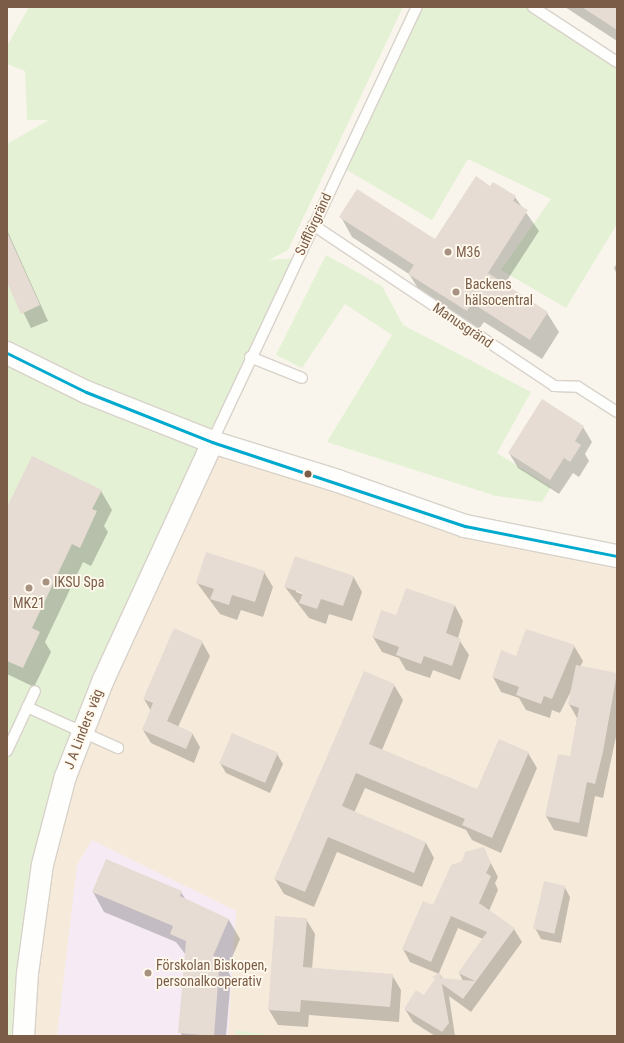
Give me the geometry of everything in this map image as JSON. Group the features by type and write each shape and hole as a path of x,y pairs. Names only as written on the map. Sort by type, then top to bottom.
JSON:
{"street":[{"path":"7,353 86,392 212,442 338,481 465,526 617,556"},
{"name":"J A Linders väg","path":"23,1036 27,973 42,864 80,731 212,442"}],"lane":[{"name":"Sufflörgränd","path":"212,442 250,357 417,7"},
{"path":"533,7 617,62"},
{"name":"Manusgränd","path":"313,225 554,386 578,387 615,407"},
{"path":"250,357 302,378"},
{"path":"7,751 35,691"},
{"path":"27,707 118,748"}],"shaded area":[{"path":"212,442 308,473 617,556 617,1036 23,1036 65,776"},
{"name":"Förskolan Biskopen, personalkooperativ","path":"92,840 236,911 228,1036 57,1036 77,865"}],"green space":[{"path":"29,7 403,7 288,250 269,260 297,258 65,776 23,1036 7,1036 7,144 49,120 27,120 25,71 7,64 7,46"},
{"path":"417,7 533,7 617,62 617,224 566,308 501,270 551,199 468,159 432,220 340,166"},
{"path":"326,255 382,286 403,325 531,392 497,453 551,487 542,502 496,496 327,442 392,335 345,304 302,368 276,355"},
{"path":"235,1030 276,1036 235,1036"}],"building":[{"path":"582,7 617,7 617,30"},
{"name":"M36","path":"476,176 490,186 493,182 516,196 513,201 528,210 488,273 548,312 530,340 472,303 467,311 408,274 414,265 339,217 357,189 435,239"},
{"path":"7,232 40,305 21,314 7,282"},
{"path":"542,399 584,426 575,441 581,445 570,462 564,458 550,480 508,453"},
{"name":"MK21","path":"32,456 102,490 92,509 97,511 80,548 72,544 32,628 40,632 23,668 7,661 7,507"},
{"path":"206,552 265,571 255,602 232,595 229,605 210,599 214,589 196,583"},
{"path":"295,556 354,576 343,606 321,599 317,609 299,603 303,593 284,587"},
{"path":"406,588 455,605 446,633 461,639 452,666 424,656 421,664 396,655 399,647 372,637 381,610 396,615"},
{"path":"174,628 203,641 167,721 193,733 186,749 142,730 153,703 143,699"},
{"path":"526,629 575,645 552,699 544,696 541,704 516,695 519,687 492,677 501,650 516,656"},
{"path":"576,665 617,673 603,752 595,784 587,782 579,823 545,816 558,754 570,756 579,708 568,704"},
{"path":"364,671 395,684 369,744 477,789 499,739 529,752 492,838 462,825 465,819 356,773 342,806 426,842 414,873 328,837 305,892 274,879"},
{"path":"232,733 278,753 265,783 219,763"},
{"path":"484,847 491,863 486,873 491,876 479,903 515,928 463,999 442,984 449,1023 442,1032 404,1009 416,990 424,995 435,979 432,977 440,972 441,978 475,981 458,973 487,932 451,916 431,962 402,949 423,901 433,905 451,865 462,861 465,852"},
{"path":"106,859 182,891 180,896 229,919 213,956 220,957 214,1036 178,1033 186,941 170,934 173,926 92,892"},
{"path":"544,881 565,886 554,934 533,929"},
{"path":"275,916 307,918 303,967 393,974 390,1007 301,1000 300,1012 268,1010"}],"transit line":[{"path":"7,353 86,392 212,442 465,526 617,556"}],"place":[{"name":"M36","path":"448,252"},
{"name":"Backens hälsocentral","path":"456,292"},
{"name":"IKSU Spa","path":"46,582"},
{"name":"MK21","path":"29,588"},
{"name":"Förskolan Biskopen, personalkooperativ","path":"148,973"}]}
